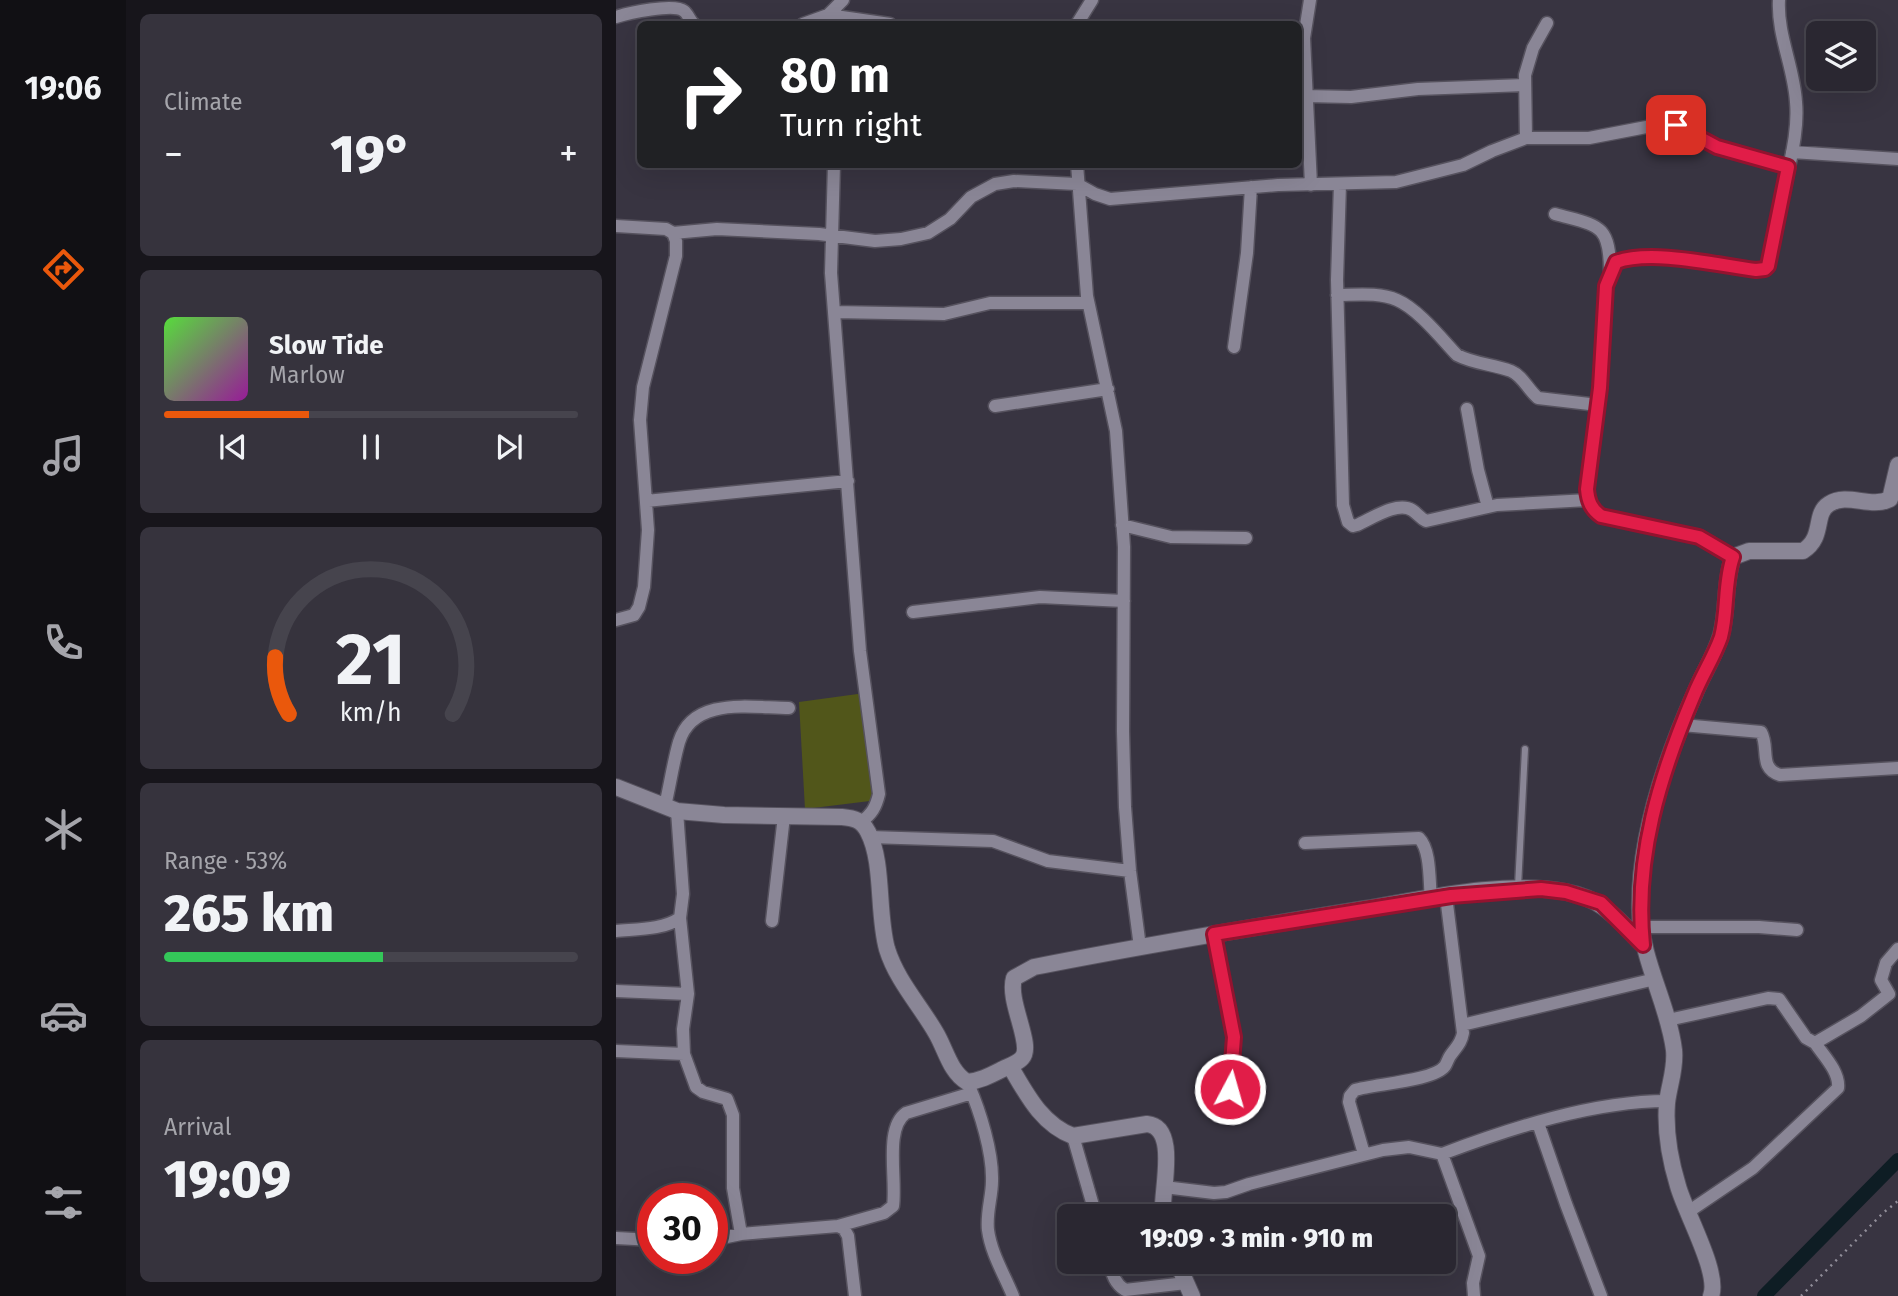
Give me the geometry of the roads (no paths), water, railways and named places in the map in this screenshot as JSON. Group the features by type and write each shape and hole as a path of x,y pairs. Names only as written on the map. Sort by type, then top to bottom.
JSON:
{"street":[{"path":"827,20 843,0"},
{"path":"1079,21 1092,0"},
{"path":"1310,0 1304,38 1311,185"},
{"path":"1733,557 1699,537 1601,516 1594,512 1588,500 1587,489 1598,405 1606,286 1616,262 1629,257 1675,259 1756,270 1768,266 1793,152 1796,101 1782,36 1779,0"},
{"path":"616,17 633,12 676,8 684,11 692,21"},
{"path":"1526,138 1525,75 1530,55 1547,23"},
{"path":"1306,96 1351,97 1418,89 1525,85"},
{"path":"616,226 666,229 673,233 717,229 875,241 928,233 950,219 971,197 995,184 1014,181 1077,184 1110,199 1251,187 1396,182 1463,165 1492,150 1526,138 1589,138 1662,124 1676,125 1717,147 1788,167"},
{"path":"1793,152 1898,159"},
{"path":"834,168 834,312 860,651 878,794 871,815 861,822"},
{"path":"1077,168 1088,303 1116,431 1124,601 1123,730 1130,871 1140,947"},
{"path":"1340,184 1337,295 1343,506 1348,522 1357,525 1391,509 1411,509 1426,521 1488,507 1588,500"},
{"path":"1234,347 1247,253 1251,187"},
{"path":"1555,214 1590,224 1604,234 1610,249 1610,273"},
{"path":"616,620 634,615 642,597 648,530 640,420 643,387 677,256 673,233"},
{"path":"1337,295 1363,295 1397,300 1457,355 1511,371 1538,398 1598,405"},
{"path":"834,312 944,314 990,303 1088,303"},
{"path":"995,406 1108,388"},
{"path":"1467,409 1488,507"},
{"path":"1733,557 1749,551 1803,551 1815,540 1822,511 1827,505 1846,500 1874,504 1894,501 1898,465"},
{"path":"646,501 848,481"},
{"path":"1122,525 1171,537 1246,538"},
{"path":"1711,1296 1711,1272 1678,1186 1670,1147 1667,1101 1674,1071 1674,1053 1668,1020 1643,945 1641,874 1654,805 1682,725 1721,636 1733,557"},
{"path":"913,612 1040,597 1124,601"},
{"path":"741,1234 733,1188 731,1105 727,1099 703,1092 696,1087 684,1054 683,1029 688,994 680,918 683,894 671,809 680,741 691,720 704,712 719,709 789,708"},
{"path":"1682,725 1761,732 1765,738 1767,766 1780,775 1898,768"},
{"path":"616,787 671,809 842,817 855,818 861,822 870,837 887,947 893,967 936,1033 954,1071 969,1087 980,1117 992,1170 988,1228 995,1254 1013,1296"},
{"path":"772,921 784,816"},
{"path":"870,837 993,841 1048,861 1130,871"},
{"path":"1306,843 1419,838 1424,843 1438,897 1462,1025 1462,1042 1440,1070 1398,1083 1354,1090 1350,1096 1351,1113 1364,1154"},
{"path":"728,1237 838,1226 884,1213 893,1206 895,1129 900,1117 969,1087 1021,1059 1026,1052 1026,1042 1011,988 1013,978 1034,967 1438,897 1518,889 1566,892 1601,903 1643,945"},
{"path":"616,931 659,926 673,923 680,918"},
{"path":"1641,927 1759,927 1797,930"},
{"path":"1214,934 1234,1037 1230,1089"},
{"path":"1815,1042 1861,1016 1893,991 1881,980 1886,963 1898,949"},
{"path":"1462,1025 1655,979"},
{"path":"616,990 688,994"},
{"path":"1668,1020 1769,998 1779,999 1807,1038 1815,1042 1839,1081 1838,1088 1753,1168 1688,1212"},
{"path":"616,1051 684,1054"},
{"path":"1010,1066 1030,1099 1051,1125 1073,1136 1147,1124 1160,1129 1166,1151 1161,1204"},
{"path":"1164,1187 1226,1192 1364,1154 1409,1147 1442,1154 1486,1137 1609,1105 1667,1101"},
{"path":"1538,1123 1601,1296"},
{"path":"1073,1136 1093,1204"},
{"path":"1442,1154 1479,1256 1473,1283 1474,1296"},
{"path":"838,1226 848,1236 855,1296"},
{"path":"616,1238 637,1240"},
{"path":"1112,1274 1119,1286 1125,1290 1189,1289"}],"lane":[{"path":"1518,889 1525,749"}],"waterway":[{"path":"1764,1296 1898,1160"}]}
